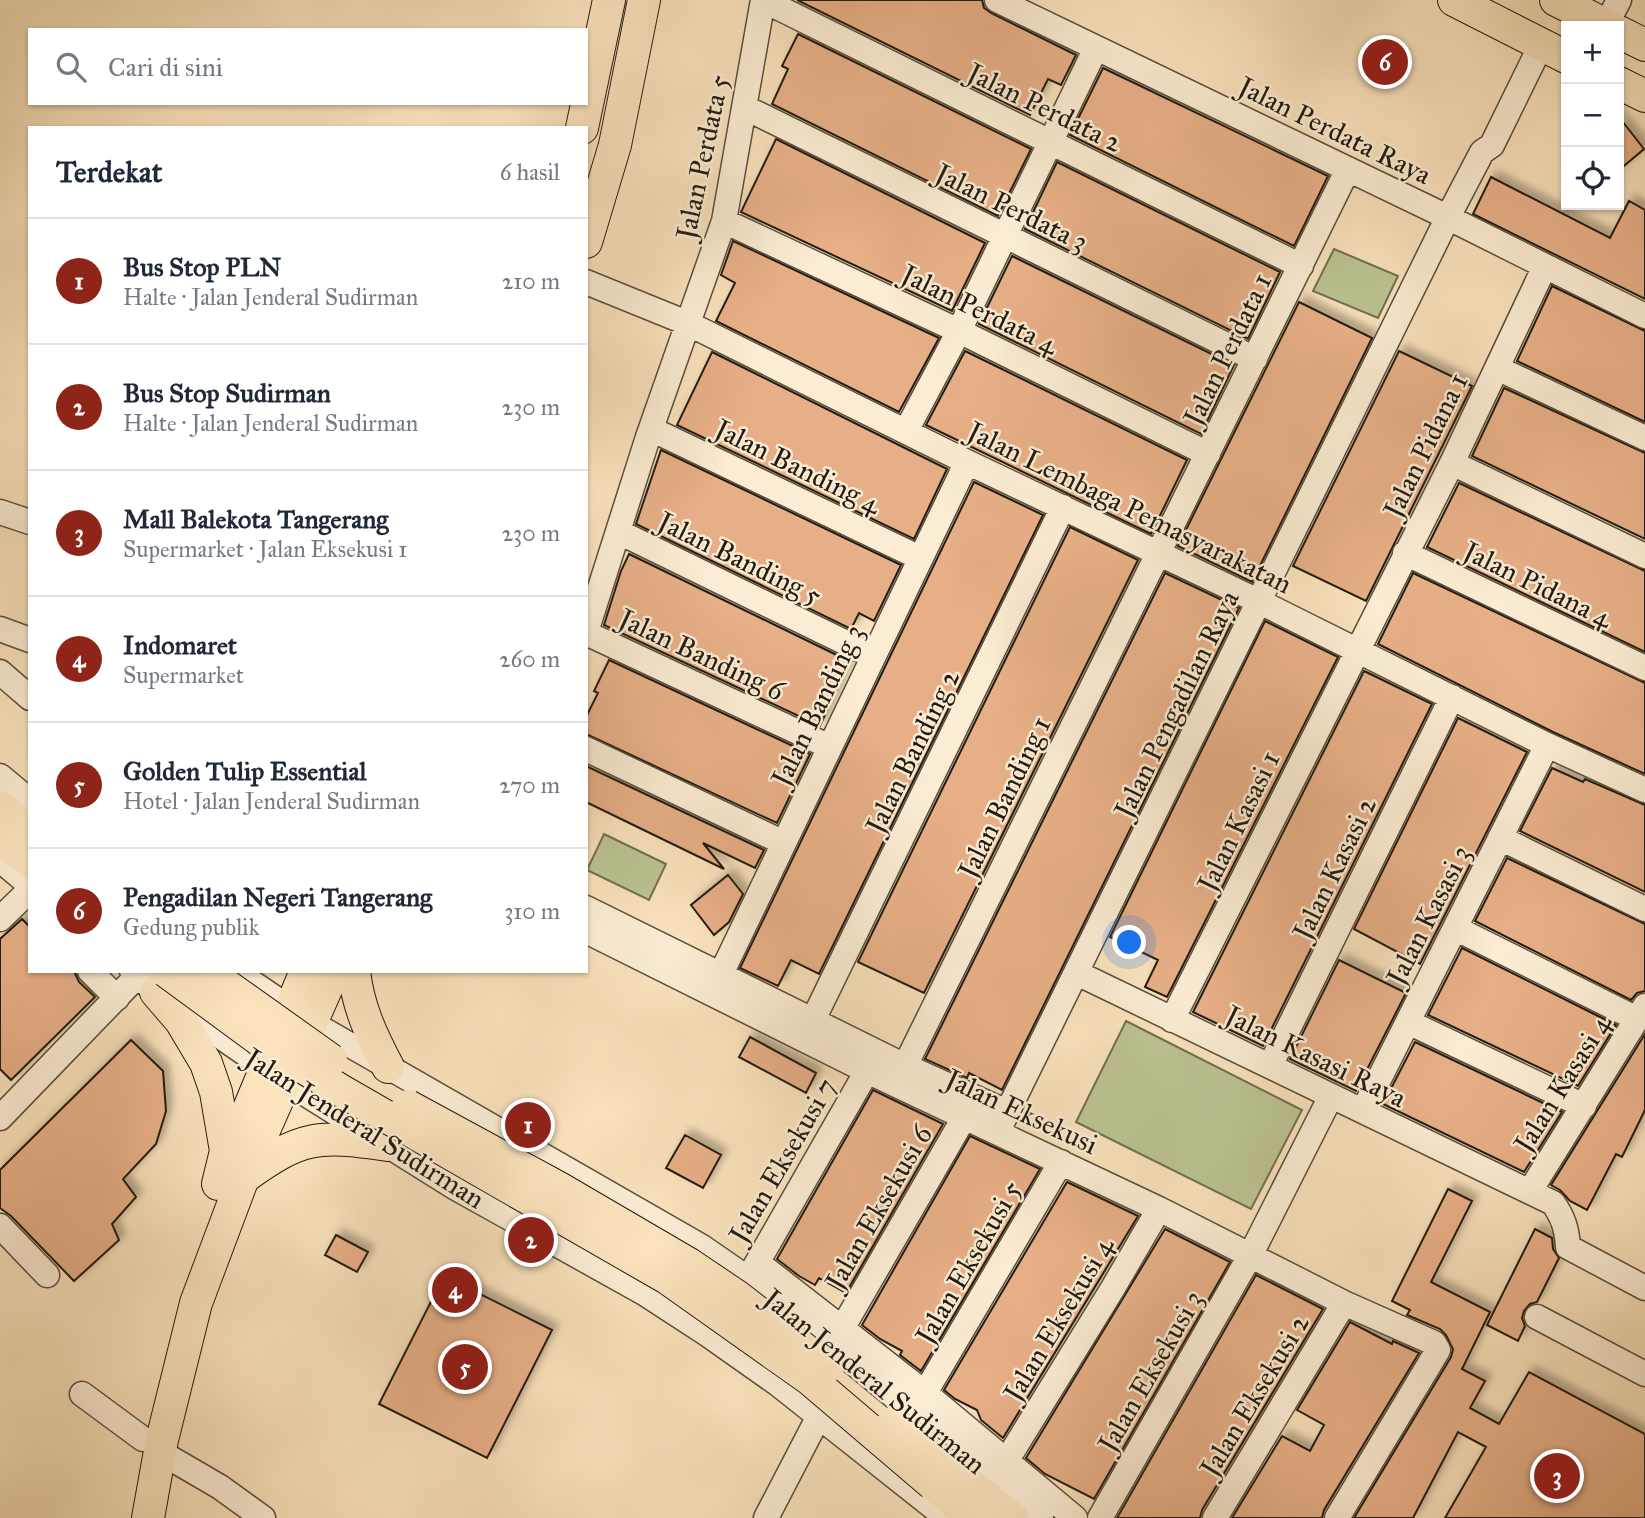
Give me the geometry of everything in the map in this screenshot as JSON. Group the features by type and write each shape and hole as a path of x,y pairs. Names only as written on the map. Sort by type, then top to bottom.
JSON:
{"main road":[{"path":"588,100 609,0"},
{"path":"588,235 615,145 644,0"},
{"path":"1454,0 1546,47"},
{"path":"1556,0 1597,21"},
{"path":"1624,34 1645,45"},
{"path":"1621,84 1645,96"},
{"path":"582,126 587,105"},
{"path":"0,807 28,829"},
{"path":"0,836 28,860"},
{"name":"Jalan Jenderal Sudirman","path":"209,973 300,1040 367,1083 559,1188 689,1264 738,1297 941,1476 974,1518"},
{"path":"301,1016 306,973"},
{"path":"148,1518 152,1446 176,1296 231,1181 301,1016 333,973"},
{"path":"354,973 364,1020 388,1067"},
{"path":"147,976 181,1021 206,1063 216,1092 231,1181"},
{"name":"Jalan Jenderal Sudirman","path":"147,976 667,1278 941,1476 1034,1511"},
{"path":"231,1181 292,1146 332,1138 388,1145"},
{"path":"128,1518 152,1446"}],"street":[{"name":"Jalan Perdata 5","path":"588,626 651,429 724,221 763,0"},
{"name":"Jalan Perdata 2","path":"763,0 1049,144 1301,266"},
{"name":"Jalan Perdata Raya","path":"998,0 1448,217 1645,316"},
{"path":"1609,21 1619,0"},
{"name":"Jalan Pengadilan Raya","path":"1002,1121 1448,217 1482,152 1492,145 1546,47"},
{"path":"906,431 959,331 1096,48"},
{"name":"Jalan Perdata 3","path":"744,107 1255,359"},
{"name":"Jalan Perdata 1","path":"1157,555 1348,169"},
{"name":"Jalan Perdata 4","path":"724,221 959,331 1208,454"},
{"name":"Jalan Pidana 1","path":"1357,649 1452,463 1545,266"},
{"name":"Jalan Lembaga Pemasyarakatan","path":"588,283 687,323 1157,555 1259,601 1546,744 1645,790"},
{"path":"1497,368 1645,438"},
{"name":"Jalan Banding 4","path":"651,429 920,558"},
{"name":"Jalan Banding 3","path":"721,974 967,462"},
{"path":"1452,463 1645,556"},
{"name":"Jalan Banding 2","path":"813,1020 1063,508"},
{"path":"0,512 28,521"},
{"name":"Jalan Banding 5","path":"619,532 873,656"},
{"name":"Jalan Pidana 4","path":"1405,553 1645,668"},
{"name":"Jalan Banding 1","path":"905,1066 1157,555"},
{"path":"0,629 28,639"},
{"name":"Jalan Banding 6","path":"588,633 830,747"},
{"name":"Jalan Kasasi 1","path":"1172,1020 1357,649"},
{"path":"0,672 28,696"},
{"name":"Jalan Kasasi 2","path":"1270,1066 1452,697"},
{"name":"Jalan Kasasi 3","path":"1363,1111 1546,744"},
{"path":"588,750 784,843"},
{"path":"0,776 28,799"},
{"path":"1500,838 1645,909"},
{"path":"0,860 27,896 0,919"},
{"name":"Jalan Eksekusi","path":"588,909 905,1066 1002,1121 1061,1162 1251,1254 1344,1303 1434,1343 1438,1350 1338,1518"},
{"path":"1455,929 1641,1012"},
{"name":"Jalan Eksekusi","path":"588,932 867,1071 965,1116 1002,1121"},
{"path":"92,973 117,998"},
{"name":"Jalan Jenderal Sudirman","path":"238,973 301,1016 388,1067 702,1247 753,1271 773,1296 1034,1511"},
{"name":"Jalan Kasasi Raya","path":"1077,973 1530,1191"},
{"path":"1,1114 117,998 147,976"},
{"name":"Jalan Jenderal Sudirman","path":"147,976 275,1075 456,1188 644,1293 778,1384 947,1518"},
{"name":"Jalan Kasasi 4","path":"1530,1191 1641,1012"},
{"path":"1408,1022 1584,1106"},
{"name":"Jalan Eksekusi 7","path":"753,1271 867,1071"},
{"name":"Jalan Eksekusi 3","path":"1100,1518 1251,1254 1331,1096"},
{"name":"Jalan Eksekusi 6","path":"843,1327 965,1116"},
{"path":"456,1188 451,1166 458,1141 467,1130 489,1125"},
{"name":"Jalan Eksekusi 5","path":"925,1393 1061,1162"},
{"path":"1530,1191 1553,1203 1561,1214 1568,1247 1645,1288"},
{"name":"Jalan Eksekusi 4","path":"1007,1460 1159,1209"},
{"path":"0,1226 47,1275"},
{"path":"753,1271 843,1327 1007,1460 1034,1511 1075,1518"},
{"name":"Jalan Eksekusi 2","path":"1215,1518 1344,1303"},
{"path":"1537,1317 1645,1374"},
{"path":"82,1394 152,1446 220,1487 263,1518"},
{"path":"766,1518 819,1416"}],"green space":[{"path":"1334,249 1398,276 1378,318 1313,291"},
{"path":"604,834 666,864 649,900 588,870"},
{"path":"1126,1021 1302,1110 1251,1209 1076,1122"}],"building":[{"path":"797,0 982,0 984,8 991,13 1076,55 1061,85 1048,79 1030,115"},
{"path":"798,34 1031,149 998,216 772,104 788,69 782,66"},
{"path":"1103,68 1328,176 1294,246 1070,135"},
{"path":"1624,123 1644,149 1624,166"},
{"path":"776,139 985,243 952,311 741,212"},
{"path":"1057,162 1280,272 1248,339 1025,229"},
{"path":"1491,177 1610,238 1629,201 1645,210 1645,299 1473,214"},
{"path":"733,241 939,338 899,412 716,321 735,283 721,275"},
{"path":"1012,256 1234,365 1201,434 979,324"},
{"path":"1552,286 1645,331 1645,422 1517,361"},
{"path":"1299,302 1372,338 1252,582 1178,546"},
{"path":"965,351 1187,460 1151,534 926,425"},
{"path":"1399,351 1472,386 1366,601 1293,566"},
{"path":"712,352 947,469 914,539 677,425"},
{"path":"1504,388 1645,453 1645,539 1472,456"},
{"path":"661,450 901,565 874,621 859,613 851,629 636,524"},
{"path":"974,482 1043,515 819,974 791,960 778,986 740,968"},
{"path":"1459,483 1645,571 1645,652 1427,547"},
{"path":"1070,527 1138,560 924,993 858,962"},
{"path":"629,554 849,661 820,726 604,625"},
{"path":"1165,573 1239,608 1002,1090 969,1073 967,1078 925,1059"},
{"path":"1413,573 1645,683 1645,774 1553,732 1378,644"},
{"path":"1265,621 1338,657 1167,997 1145,987 1158,960 1110,937"},
{"path":"609,660 810,754 777,823 588,735 588,713 598,693 594,691"},
{"path":"1364,671 1432,704 1263,1046 1193,1012"},
{"path":"1458,718 1527,752 1420,964 1354,929"},
{"path":"588,767 764,850 755,868 703,843 724,869 588,803"},
{"path":"1552,768 1645,805 1645,892 1520,831"},
{"path":"1507,858 1645,924 1645,991 1637,993 1631,1000 1475,921"},
{"path":"728,875 743,894 729,922 714,935 691,905"},
{"path":"22,919 28,925 28,973 75,973 79,982 95,997 11,1080 0,1069 0,939"},
{"path":"1462,948 1616,1025 1578,1086 1428,1015"},
{"path":"1339,960 1406,993 1356,1091 1290,1059"},
{"path":"1645,1034 1645,1110 1622,1157 1616,1154 1587,1210 1570,1201 1551,1185"},
{"path":"750,1037 816,1073 806,1093 739,1057"},
{"path":"131,1040 163,1071 166,1111 156,1144 123,1179 136,1197 112,1224 119,1240 74,1281 0,1208 0,1170"},
{"path":"1415,1042 1562,1112 1524,1172 1383,1104"},
{"path":"873,1090 943,1124 846,1293 819,1278 815,1285 777,1259"},
{"path":"685,1135 721,1155 703,1188 666,1168"},
{"path":"970,1136 1040,1169 921,1371 900,1355 902,1351 862,1325"},
{"path":"1067,1182 1138,1216 1003,1438 981,1420 977,1410 944,1390"},
{"path":"1448,1189 1472,1201 1431,1282 1490,1312 1462,1369 1485,1381 1470,1408 1499,1424 1529,1372 1645,1434 1645,1518 1445,1518 1486,1447 1458,1432 1413,1518 1354,1518 1451,1357 1453,1349 1440,1329 1407,1315 1410,1310 1392,1301"},
{"path":"1165,1229 1230,1262 1094,1499 1045,1474 1026,1458"},
{"path":"1535,1229 1552,1238 1553,1249 1559,1258 1537,1302 1530,1304 1524,1311 1522,1318 1525,1326 1518,1341 1487,1325"},
{"path":"336,1235 368,1252 357,1272 325,1255"},
{"path":"1256,1275 1323,1309 1202,1510 1200,1518 1117,1518"},
{"path":"444,1276 552,1330 487,1458 379,1404"},
{"path":"1350,1322 1392,1344 1393,1341 1419,1353 1324,1510 1322,1518 1232,1518 1282,1436 1310,1451 1324,1425 1297,1410"}],"place":[{"name":"Pengadilan Negeri Tangerang","path":"1385,62"},
{"name":"Bus Stop PLN","path":"528,1125"},
{"name":"Bus Stop Sudirman","path":"531,1240"},
{"name":"Indomaret","path":"455,1290"},
{"name":"Golden Tulip Essential","path":"465,1367"},
{"name":"Mall Balekota Tangerang","path":"1557,1476"}]}
